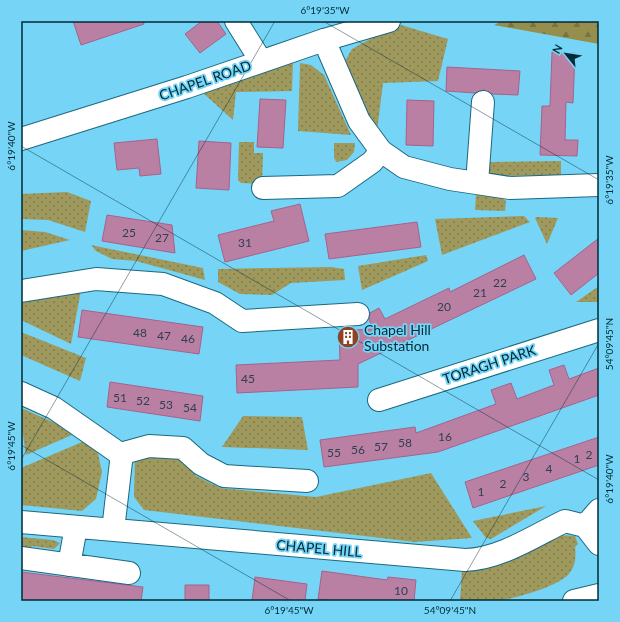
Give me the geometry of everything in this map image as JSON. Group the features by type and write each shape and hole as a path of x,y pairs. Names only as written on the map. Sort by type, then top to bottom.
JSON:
{"street":[{"path":"236,21 261,61"},
{"name":"CHAPEL ROAD","path":"21,139 187,87 324,40 388,21"},
{"path":"324,40 360,121 381,151 404,167 450,179 510,188 599,185"},
{"path":"477,183 483,102"},
{"path":"263,188 338,186 372,162 381,151"},
{"path":"21,292 96,279 163,284 215,303 242,321 358,314"},
{"name":"TORAGH PARK","path":"379,400 599,330"},
{"path":"21,393 54,408 120,454 121,462 113,530"},
{"path":"120,454 149,446 183,448 201,464 224,476 307,481"},
{"path":"599,510 585,526 599,544"},
{"name":"CHAPEL HILL","path":"21,522 465,560 477,560 501,552 565,520 585,526"},
{"path":"69,565 76,527"},
{"path":"21,558 129,573"},
{"path":"574,601 599,595"}],"shaded area":[{"path":"401,25 448,39 438,81 383,83 377,131 354,86 345,61 352,49 383,32"},
{"path":"293,62 292,91 236,92 233,120 202,92"},
{"path":"300,63 311,65 324,75 351,135 298,131"},
{"path":"239,142 254,142 254,153 263,153 262,184 241,183 238,180"},
{"path":"334,143 355,143 354,152 347,160 336,162 334,157"},
{"path":"561,161 561,175 493,176 486,169 486,162"},
{"path":"67,192 91,201 85,232 48,220 21,219 21,194"},
{"path":"476,195 500,196 506,201 505,211 475,210"},
{"path":"524,216 530,222 442,255 435,219"},
{"path":"535,218 558,218 547,244"},
{"path":"21,230 45,232 70,240 21,251"},
{"path":"91,245 203,268 205,280 136,261 112,259 96,251"},
{"path":"426,255 428,261 362,290 358,266"},
{"path":"331,267 344,269 345,280 291,283 272,295 240,294 218,282 218,269"},
{"path":"599,286 599,302 576,302"},
{"path":"81,290 71,344 21,320 21,303"},
{"path":"21,332 86,358 80,381 21,355"},
{"path":"21,408 71,430 72,435 26,455 21,422"},
{"path":"243,416 302,417 308,450 222,447"},
{"path":"82,442 97,449 102,472 96,499 82,511 21,505 21,468"},
{"path":"135,456 179,456 196,476 220,488 316,497 431,473 472,538 415,542 144,510 134,497"},
{"path":"546,506 491,539 486,538 473,521"},
{"path":"561,535 575,536 578,544 575,547 576,553 573,568 559,582 538,590 498,601 460,601 462,570 487,568"},
{"path":"21,537 53,540 60,543 54,549 32,546 28,552 21,551"}],"green space":[{"path":"502,21 599,21 599,44 494,25"}],"building":[{"path":"73,21 143,21 144,24 81,45"},
{"path":"202,21 217,21 226,34 200,53 185,34"},
{"path":"552,52 575,53 573,103 566,102 565,140 578,140 577,156 540,155 542,106 550,106"},
{"path":"447,67 520,71 518,95 492,94 484,90 475,93 446,91"},
{"path":"260,99 286,100 283,148 257,147"},
{"path":"407,100 434,101 433,146 406,145"},
{"path":"157,139 161,174 140,176 139,168 117,170 114,143"},
{"path":"199,141 231,143 229,190 196,188"},
{"path":"300,204 309,241 225,262 218,235 274,221 271,211"},
{"path":"107,215 172,225 175,253 102,241"},
{"path":"417,222 421,247 329,259 325,234"},
{"path":"599,238 599,273 571,295 554,273"},
{"path":"524,255 536,279 358,364 358,387 237,393 236,365 340,360 339,331 373,329 369,320 370,313 379,308 385,319 449,288 450,292"},
{"path":"82,310 203,327 199,354 78,337"},
{"path":"564,365 569,379 599,368 599,395 438,452 324,467 320,440 415,427 416,433 496,404 491,390 511,383 517,399 554,385 549,370"},
{"path":"110,382 203,396 200,421 107,407"},
{"path":"599,437 599,465 473,508 465,482"},
{"path":"322,571 387,580 388,577 416,580 414,601 337,601 318,599"},
{"path":"21,572 143,587 141,601 21,601"},
{"path":"255,577 307,584 305,601 252,601"},
{"path":"185,585 209,585 209,601 185,601"}],"place":[{"name":"Chapel Hill Substation","path":"348,337"}]}
